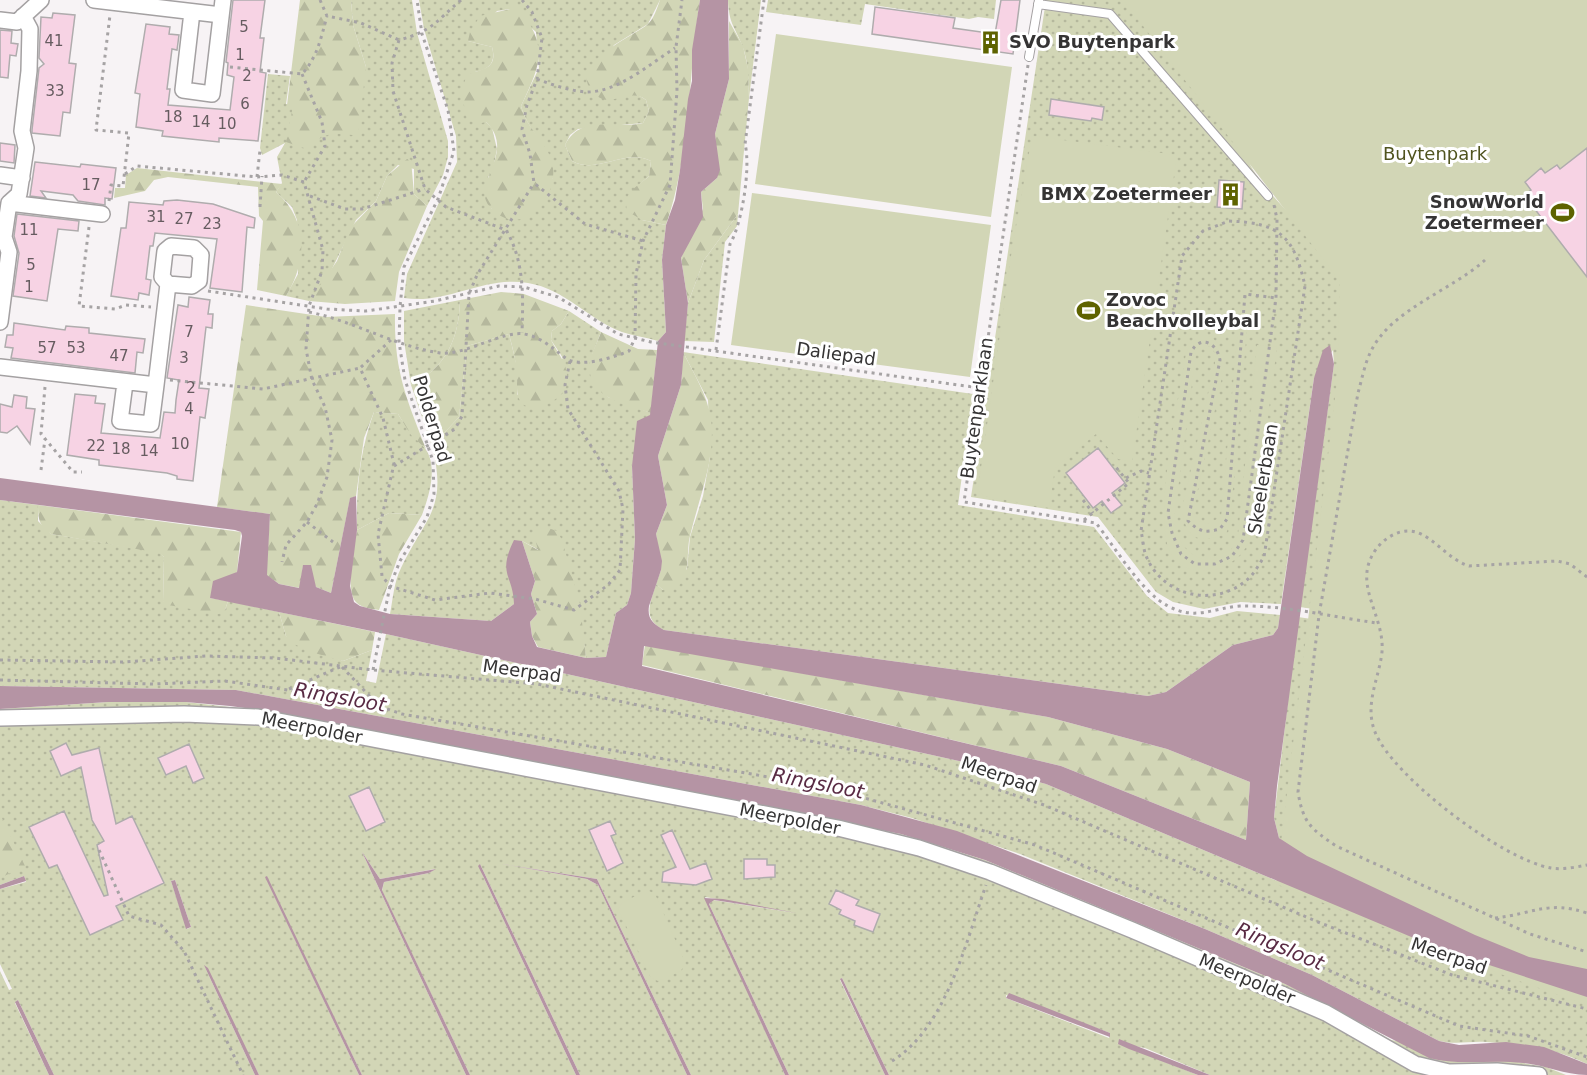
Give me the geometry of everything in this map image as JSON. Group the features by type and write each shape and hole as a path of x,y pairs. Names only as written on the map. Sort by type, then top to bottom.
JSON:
{"street":[{"path":"0,20 17,21 41,0"},
{"path":"94,0 192,12 222,8 212,94 183,90 192,12"},
{"path":"0,322 9,252 4,237 9,203 19,194 26,148 22,130 29,71 30,29 23,16"},
{"path":"0,175 22,178"},
{"path":"9,203 97,213"},
{"path":"171,246 194,248 201,255 199,281 192,286 168,284 162,277 165,251 171,246"},
{"path":"124,383 120,421 151,424 168,284"},
{"path":"0,367 124,383 157,382"},
{"name":"Meerpolder","path":"0,718 183,714 258,717 838,828 919,848 990,872 1326,1013 1415,1064 1449,1072 1497,1071 1539,1075"}],"lane":[{"path":"1029,57 1038,2 1110,14 1268,196"}],"path":[{"path":"302,74 311,64 318,49 327,16 320,0"},
{"name":"Polderpad","path":"373,670 390,586 400,561 427,518 435,473 405,380 399,342 400,307 404,267 438,199 454,151 448,110 422,34 417,0"},
{"path":"327,16 361,23 399,40 422,34 436,25 461,0"},
{"path":"393,467 455,429 462,416 469,294 477,275 534,183 530,154 522,129 526,105 537,79 542,38 532,12 522,0"},
{"path":"309,312 328,316 391,340 442,353 467,349 522,333 545,341 570,361 603,361 629,351 635,338 636,274 643,241 670,185 677,91 676,47 682,0"},
{"path":"716,350 729,244 737,232 748,157 745,144 764,0"},
{"path":"112,2 96,130 129,134 125,174 123,186 111,184 108,214 97,213 79,306 115,309 126,304 165,308"},
{"path":"399,40 392,63 393,91 425,189 447,207 506,230 517,253 524,287 522,333"},
{"path":"537,79 568,90 589,92 610,87 676,47"},
{"name":"Buytenparklaan","path":"1029,57 964,502 1096,523 1153,596 1169,607 1196,614 1238,606 1377,623"},
{"path":"216,65 302,74"},
{"path":"302,74 322,122 325,146 303,182"},
{"path":"256,177 260,150"},
{"path":"125,174 137,166 256,177 282,175 303,182 310,196 323,250 322,271 309,306 306,349 312,380 325,407 332,440 327,477 307,522 286,545 282,562"},
{"path":"260,207 262,176"},
{"path":"534,183 585,224 643,241"},
{"path":"310,196 345,209 362,208 425,189"},
{"path":"1268,196 1275,206 1276,298 1243,540 1232,556 1215,564 1195,564 1181,554 1168,513 1191,352 1195,345 1202,341 1211,343 1218,349 1220,360 1188,521 1200,531 1209,532 1220,529 1227,519 1245,294 1276,298"},
{"path":"1125,478 1141,471 1149,473 1182,256 1203,231 1229,221 1260,222 1276,230"},
{"name":"Skeelerbaan","path":"1149,473 1141,531 1146,558 1164,582 1181,592 1199,596 1227,591 1248,579 1264,557 1305,286 1299,259 1285,237 1276,230"},
{"path":"1485,260 1473,271 1400,319 1382,335 1372,349 1358,393 1319,615 1298,792 1301,811 1311,829 1336,846 1530,934 1587,952"},
{"path":"192,286 199,290 309,306 366,311 400,307"},
{"name":"Daliepad","path":"400,307 499,286 524,287 558,297 618,334 651,342 980,388"},
{"path":"157,382 262,389 360,368 391,340"},
{"path":"360,368 383,418 393,467 378,534 382,576 390,586 435,600 490,593 535,599 573,610 608,585 620,570 623,543 622,500 598,454 568,409 565,385 570,361"},
{"path":"46,372 41,434 73,472 82,472"},
{"path":"41,470 45,439"},
{"path":"1084,520 1129,483 1114,465"},
{"path":"1083,500 1093,513"},
{"path":"307,522 333,542"},
{"path":"1587,577 1570,564 1557,561 1469,566 1456,562 1422,534 1406,531 1383,540 1368,563 1365,577 1382,651 1370,707 1373,729 1397,767 1446,808 1497,844 1523,858 1551,868 1587,865"},
{"path":"0,660 124,662 206,656 275,658 342,667 380,708 364,701 225,681 153,684 0,680"},
{"path":"287,690 342,667"},
{"name":"Meerpad","path":"342,667 537,684 925,765 1044,805 1318,922 1452,975 1587,1009"},
{"path":"99,850 129,916 161,925 184,951 243,1075"},
{"path":"892,1061 907,1052 922,1036 953,980 990,872"},
{"path":"1493,918 1548,906 1571,908 1587,913"}],"green space":[{"path":"300,0 351,0 353,25 366,67 358,136 331,134 320,139 310,150 286,142 293,106 287,105"},
{"path":"351,0 412,0 417,33 448,141 448,157 443,175 427,206 414,194 414,169 398,165 387,176 376,201 356,220 326,281 309,301 286,296 298,274 297,220 292,207 276,192 282,183 277,157 285,143 262,155 260,148 268,74 290,76 286,104 293,105 317,139 331,132 366,67 353,25"},
{"path":"419,0 660,0 648,24 614,45 589,86 596,94 603,97 631,95 646,100 649,111 643,123 578,129 570,135 565,145 572,161 582,164 601,164 631,157 651,161 649,176 640,184 642,220 666,225 662,260 666,332 658,341 610,327 554,292 528,283 496,283 435,297 404,298 407,274 457,162 456,136 424,29","holes":["510,9 536,32 539,68 521,106 529,125 549,157 553,178 511,219 491,208 488,177 493,169 497,149 492,128 486,122 475,72 491,64 492,47 468,41 497,11"]},
{"path":"660,0 700,0 685,142 666,225 642,220 627,211 627,199 635,187 649,176 651,161 631,157 601,164 582,164 572,161 565,145 572,135 590,126 643,123 649,111 646,100 634,96 603,99 597,96 588,85 587,74 602,54 649,23"},
{"path":"728,0 761,0 749,98 746,58 731,20"},
{"path":"768,0 996,0 994,19 978,17 969,19 865,4 861,25 766,12"},
{"path":"1046,0 1131,0 1247,157 1265,186 1297,221 1359,279 1587,886 1286,845 1279,838 1274,818 1298,617 1325,621 1327,611 1300,607 1334,364 1333,350 1314,378 1281,604 1240,602 1204,609 1173,602 1156,592 1098,517 971,497"},
{"name":"Buytenpark","path":"1123,0 1587,0 1587,1005 1508,977 1276,884 1337,381 1340,281"},
{"path":"516,3 533,31 539,53 534,76 521,106 528,122 546,148 552,162 553,175 545,201 536,211 514,220 502,217 490,207 485,198 485,188 496,156 497,145 494,134 486,122 477,124 467,119 461,91 467,75 488,67 493,60 492,47 468,41 470,32 480,16 510,9"},
{"path":"729,21 743,46 748,69 749,98 738,214 704,260 688,303 681,258 703,209 701,192 717,178 715,134 729,79"},
{"path":"776,34 1012,67 991,217 755,184"},
{"path":"1032,136 1177,155 1132,462 1118,459 1096,434 1055,468 1049,508 983,496 978,489 1012,249"},
{"path":"407,159 411,160 414,194 427,206 399,272 395,301 345,304 309,301 337,261 350,228 376,201 387,176"},
{"path":"137,168 282,184 276,192 287,203 294,215 301,242 298,269 286,296 257,290 263,221 259,216 258,187 168,177 154,180 145,191 114,198 115,188 125,188 126,175"},
{"path":"752,193 991,225 970,377 731,345"},
{"path":"738,214 737,226 725,242 714,342 684,341 688,303 704,260"},
{"path":"501,292 524,294 569,311 561,324 552,331 551,340 566,370 565,389 555,400 547,404 540,407 526,406 518,396 516,365 509,334 467,346 459,417 432,446 411,385 434,369 449,350 457,327 460,300"},
{"path":"460,300 457,327 449,350 434,369 411,385 404,341 404,311"},
{"path":"246,305 326,317 395,314 399,368 407,398 426,449 411,435 398,414 374,412 364,438 356,496 350,499 331,593 316,587 303,566 300,588 279,584 266,575 270,514 217,507"},
{"path":"1240,306 1249,306 1230,523 1226,534 1207,539 1200,538 1190,533 1186,527 1182,509 1215,363 1215,353 1211,347 1204,345 1196,353 1174,520 1177,534 1183,545 1198,557 1205,560 1231,550 1238,535 1257,345 1277,347 1256,515 1252,533 1243,552 1233,561 1221,567 1208,571 1196,571 1184,567 1174,559 1168,547 1165,528 1166,479 1174,424 1186,353 1197,338 1208,336 1219,345 1225,363 1193,512 1199,521 1207,524 1221,517"},
{"path":"569,311 601,332 592,355 608,397 651,413 632,466 635,539 631,593 627,605 616,613 606,657 586,658 584,643 539,550 522,541 514,604 491,621 390,614 399,573 436,499 436,467 432,446 459,417 467,346 509,334 518,371 517,395 563,358 551,340 552,331 561,324"},
{"path":"601,332 638,349 657,350 651,413 609,398 594,384 590,375 590,363"},
{"path":"683,352 973,394 958,505 1094,527 1147,596 1168,613 1210,618 1237,611 1280,615 1278,628 1273,635 1233,645 1166,692 1148,696 664,630 657,626 650,616 652,598 656,584 663,590 687,569 690,537 703,496 710,457 708,400"},
{"path":"683,352 700,384 709,410 711,449 706,478 690,536 686,573 678,586 663,590 656,584 661,570 656,534 667,505 658,456 681,385"},
{"path":"374,412 398,414 429,454 431,481 422,515 389,513 357,530 360,470 365,441"},
{"path":"0,500 38,505 38,521 51,534 159,552 164,557 163,601 225,610 228,601 279,612 286,636 343,661 372,650 366,681 376,683 386,634 959,761 1046,784 1375,922 1587,997 1587,1064 1563,1054 1525,1046 1439,1041 1312,975 1205,929 1020,854 912,818 861,805 236,690 0,686"},
{"path":"38,505 241,532 237,572 210,598 228,601 225,610 219,614 168,605 163,601 164,557 159,553 51,534 40,522"},
{"path":"389,513 422,515 399,554 379,610 367,608 357,603 351,589 352,558 357,530"},
{"path":"545,527 557,531 562,540 580,604 586,658 538,647 532,636 530,622 537,614 531,594 535,581 522,541 538,550 534,535 538,529"},
{"path":"279,612 375,632 372,650 343,661 311,652 292,643 286,636"},
{"path":"645,645 1048,717 1167,749 1250,782 1246,840 1061,766 642,665"},
{"path":"108,702 186,702 281,713 462,751 901,834 985,860 1285,984 1332,1006 1391,1040 1546,1067 1566,1075 1210,1075 1145,1048 1117,1043 1198,1075 889,1075 842,978 840,980 885,1075 789,1075 709,904 713,900 796,913 705,897 785,1075 691,1075 597,879 502,864 587,879 598,885 687,1075 580,1075 480,864 483,876 576,1075 470,1075 382,891 384,882 429,873 435,869 380,879 362,852 466,1075 362,1075 265,876 359,1075 259,1075 204,965 255,1075 54,1075 18,1000 15,1003 49,1075 0,1075 0,971 9,990 12,989 0,964 0,889 26,882 24,876 0,885 0,709","holes":["175,880 191,927 187,929 171,881","1006,995 1110,1033 1109,1038 1006,998"]},
{"path":"0,814 25,866 0,878"},
{"path":"647,890 655,894 685,962 681,971 658,981 651,978 618,909 622,903"}],"shaded area":[{"path":"700,0 728,0 729,79 715,134 720,170 717,178 701,192 703,217 681,258 688,303 681,385 658,456 667,505 656,534 662,561 649,606 650,618 654,623 664,630 1148,696 1166,692 1233,645 1273,635 1278,628 1314,378 1323,350 1330,345 1334,364 1277,786 1274,818 1279,838 1307,856 1475,935 1529,957 1587,969 1587,997 1440,949 1046,784 959,761 386,634 210,598 213,581 237,572 242,536 241,532 235,530 0,500 0,478 270,514 267,575 279,584 299,588 303,565 311,565 316,587 331,593 350,498 356,496 357,530 350,586 354,602 360,606 390,614 491,621 514,604 506,568 514,540 522,541 535,581 531,594 537,614 530,622 532,636 537,647 586,658 606,657 616,613 627,605 631,593 635,539 632,466 637,421 650,415 658,341 666,332 662,260 666,225 675,200 680,170 692,81 692,50","holes":["644,646 1048,717 1167,749 1250,782 1246,840 1061,766 642,666"]},
{"path":"0,686 236,690 861,805 957,831 1205,929 1312,975 1439,1041 1459,1045 1506,1042 1544,1047 1587,1064 1587,1075 1523,1063 1452,1062 1429,1058 1285,984 985,860 901,834 462,751 281,713 186,702 108,702 0,709"},
{"path":"362,852 380,879 436,869 429,873 384,882 382,890 470,1075 466,1075"},
{"path":"480,864 580,1075 576,1075 478,866"},
{"path":"502,864 597,879 691,1075 687,1075 598,885 587,879"},
{"path":"24,876 26,881 0,889 0,885"},
{"path":"267,876 362,1075 359,1075 265,877"},
{"path":"175,880 191,927 186,929 171,881"},
{"path":"704,898 723,899 797,913 714,900 709,904 789,1075 785,1075"},
{"path":"204,965 208,968 259,1075 255,1075"},
{"path":"842,978 889,1075 885,1075 840,979"},
{"path":"1009,993 1110,1033 1110,1037 1006,998"},
{"path":"18,1000 54,1075 49,1075 15,1002"},
{"path":"1119,1039 1210,1075 1198,1075 1129,1049 1118,1044"}],"building":[{"path":"233,0 265,0 260,38 264,38 260,72 266,73 258,141 219,138 219,142 162,136 163,131 136,127 140,94 135,93 146,24 170,27 169,34 179,35 177,50 172,49 167,89 170,89 168,105 230,110 234,77 227,75 228,63 226,62"},
{"path":"1001,0 1020,0 1013,54 872,34 875,7 955,18 953,28 995,34"},
{"path":"53,13 75,15 69,63 76,64 70,113 63,112 60,136 32,133 39,68 44,64 39,58 41,17 52,18"},
{"path":"0,30 12,31 11,43 18,44 16,56 10,55 8,78 0,77"},
{"path":"1051,99 1104,107 1102,120 1092,118 1091,121 1049,115"},
{"path":"0,143 15,145 14,163 0,161"},
{"name":"SnowWorld Zoetermeer","path":"1587,148 1587,277 1524,195 1531,190 1525,182 1541,168 1545,173 1557,165 1560,169"},
{"path":"35,162 116,168 112,199 105,198 105,205 78,201 73,195 41,191 46,198 30,196"},
{"name":"BMX Zoetermeer","path":"1219,180 1244,182 1242,209 1217,207"},
{"path":"164,201 213,204 255,218 254,228 247,227 242,292 210,288 217,239 155,233 153,246 150,246 146,279 151,280 149,295 139,293 138,300 111,296 121,228 126,228 129,202 163,205"},
{"path":"17,214 79,221 78,231 58,229 47,301 13,296 19,253 14,236"},
{"path":"189,297 210,300 208,314 213,314 212,328 206,327 199,388 209,389 205,418 200,417 193,481 177,479 177,476 167,473 99,465 99,460 67,455 75,394 96,396 95,403 105,404 101,433 160,438 164,412 175,413 179,380 167,378 178,305 188,307"},
{"path":"14,323 65,330 66,326 89,328 89,333 145,339 143,353 137,352 135,373 11,358 13,348 5,347 7,335 13,335"},
{"path":"14,395 27,397 26,408 35,409 30,444 17,426 7,433 0,432 0,404 12,407"},
{"path":"1098,448 1125,483 1112,493 1122,505 1111,513 1102,501 1093,508 1066,473"},
{"path":"66,743 72,755 99,748 116,824 132,816 164,883 116,906 123,920 90,935 57,865 49,868 29,827 64,811 104,896 108,895 97,845 104,841 92,820 81,767 61,776 50,751"},
{"path":"189,744 204,778 193,783 186,766 166,775 158,758"},
{"path":"369,787 385,822 366,831 349,796"},
{"path":"610,821 616,834 611,836 623,863 607,871 589,830"},
{"path":"672,830 690,869 706,863 712,879 696,885 662,882 663,872 676,867 661,835"},
{"path":"744,859 767,859 767,865 775,865 775,877 744,879"},
{"path":"836,890 859,900 856,905 880,914 873,932 854,925 855,921 839,914 841,910 829,904"}],"place":[{"name":"SVO Buytenpark","path":"991,42"},
{"name":"BMX Zoetermeer","path":"1230,194"},
{"name":"SnowWorld Zoetermeer","path":"1562,212"},
{"name":"Zovoc Beachvolleybal","path":"1088,310"}],"water label":[{"name":"Ringsloot","path":"340,697"},
{"name":"Ringsloot","path":"818,783"},
{"name":"Ringsloot","path":"1280,946"}]}
